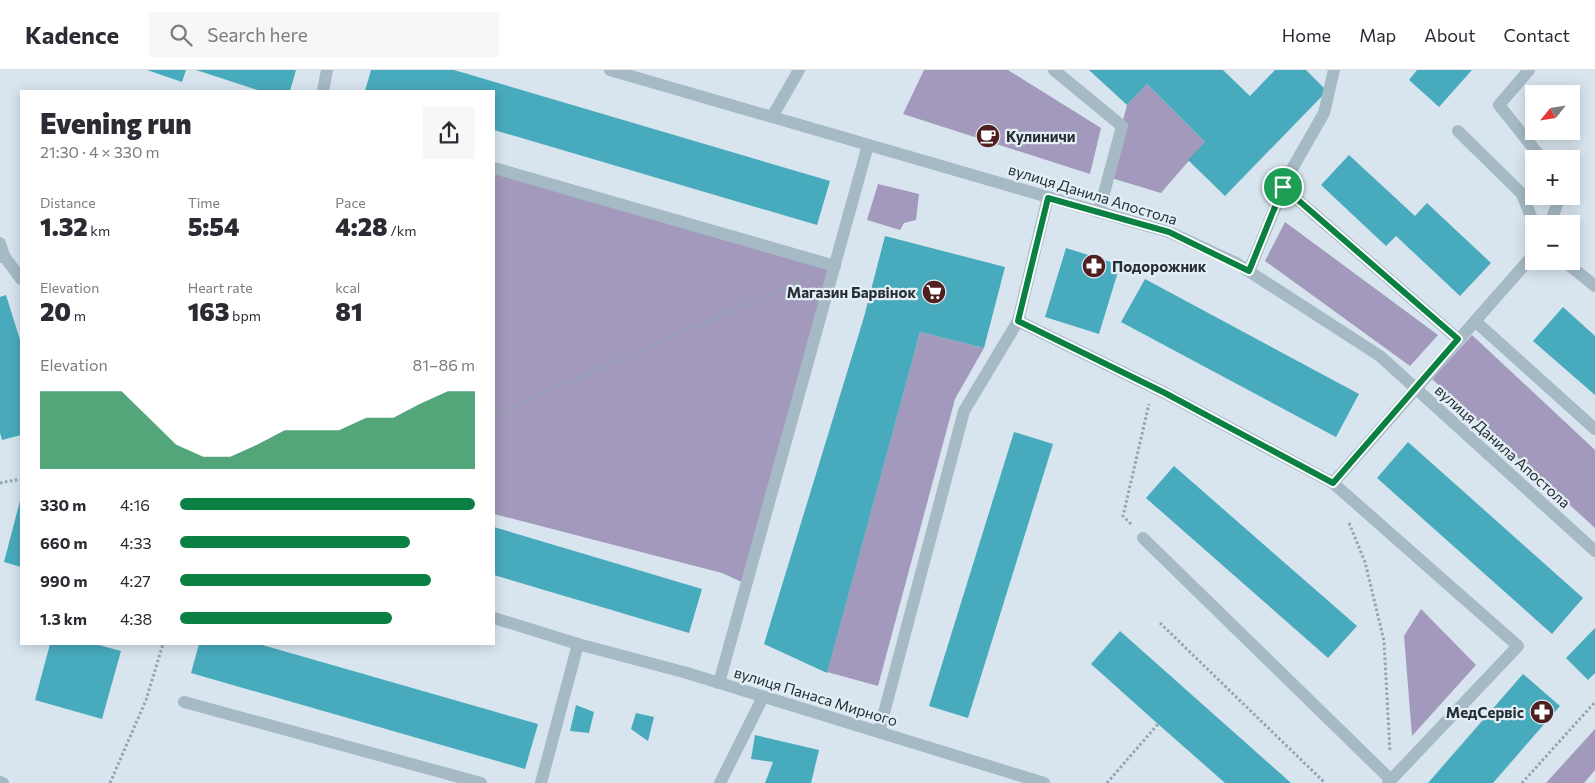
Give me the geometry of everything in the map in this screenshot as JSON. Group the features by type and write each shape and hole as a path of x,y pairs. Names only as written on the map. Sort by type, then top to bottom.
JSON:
{"street":[{"path":"323,90 327,70"},
{"name":"вулиця Данила Апостола","path":"610,70 1169,232 1249,271 1380,356 1595,551"},
{"path":"772,117 799,70"},
{"path":"1054,70 1122,126 1099,212"},
{"path":"1249,271 1283,187 1324,113 1334,70"},
{"path":"1529,70 1499,105 1535,150"},
{"path":"1458,131 1522,194 1530,215"},
{"path":"719,683 868,145"},
{"path":"495,168 835,266"},
{"path":"1283,187 1458,339"},
{"path":"879,732 964,411 1018,321 1048,198"},
{"path":"0,243 2,256 20,278"},
{"path":"1333,483 1525,264"},
{"path":"1575,270 1595,286"},
{"path":"1474,320 1595,429"},
{"path":"1018,321 1152,387 1333,483 1518,646 1390,781 1143,538"},
{"name":"вулиця Панаса Мирного","path":"495,618 578,644 763,696 1044,783"},
{"path":"541,783 578,644"},
{"path":"720,783 763,696"},
{"path":"184,702 481,783"}],"path":[{"path":"495,416 835,266"},
{"path":"1143,538 1124,516 1152,387"},
{"path":"0,483 20,479"},
{"path":"1347,518 1365,562 1384,642 1390,781"},
{"path":"1160,623 1325,783"},
{"path":"110,783 146,700 163,645"},
{"path":"1522,783 1595,702"},
{"path":"1107,783 1158,724"}],"shaded area":[{"path":"924,70 1008,70 1101,128 1090,174 903,114"},
{"path":"1147,84 1205,142 1161,193 1108,177 1127,105"},
{"path":"495,168 835,266 746,584 722,573 495,514"},
{"path":"878,184 919,194 916,220 904,223 900,230 867,220"},
{"path":"1285,222 1438,335 1410,366 1265,261"},
{"path":"920,332 984,348 955,399 878,686 827,672"},
{"path":"1472,335 1595,450 1595,528 1432,379"},
{"path":"1421,609 1476,665 1412,736 1404,636"},
{"path":"1595,729 1595,770 1584,783 1546,783"}],"building":[{"path":"147,70 186,70 182,82"},
{"path":"196,70 296,70 290,90 258,90"},
{"path":"371,70 454,70 830,181 817,225 495,130 495,90 365,90"},
{"path":"1089,70 1223,70 1250,96 1275,70 1306,70 1327,91 1225,196 1188,160 1205,142 1147,84 1127,105"},
{"path":"1417,70 1472,70 1439,107 1409,80"},
{"name":"Кулиничи","path":"983,130 997,134 994,143 980,139"},
{"path":"1349,155 1415,216 1427,203 1491,263 1460,296 1396,236 1386,246 1321,185"},
{"path":"885,236 1005,267 984,348 920,332 827,673 764,644 864,317"},
{"path":"1066,248 1120,265 1099,334 1045,317"},
{"path":"1145,279 1359,394 1336,437 1121,322"},
{"path":"6,295 20,340 20,435 2,440 0,433 0,297"},
{"path":"1563,307 1595,336 1595,395 1533,341"},
{"path":"1014,432 1053,444 968,718 929,706"},
{"path":"1408,442 1583,598 1552,634 1377,478"},
{"path":"1174,466 1357,626 1328,658 1146,498"},
{"path":"20,501 20,567 4,562"},
{"path":"495,527 702,589 689,633 495,575"},
{"path":"1595,628 1595,673 1588,680 1566,658"},
{"path":"1120,631 1291,783 1225,783 1158,724 1091,664"},
{"path":"50,645 99,645 121,651 102,719 35,700"},
{"path":"199,645 262,645 538,724 525,769 191,673"},
{"path":"1523,674 1560,706 1493,783 1428,783"},
{"path":"576,705 594,712 589,733 570,731"},
{"path":"636,713 654,717 648,741 631,729"},
{"path":"755,735 819,750 811,783 765,783 773,762 751,759"}],"place":[{"name":"Кулиничи","path":"988,136"},
{"name":"Подорожник","path":"1094,266"},
{"name":"Магазин Барвінок","path":"934,292"},
{"name":"МедСервіс","path":"1542,712"}],"route":[{"path":"1283,187 1458,339 1333,483 1165,393 1018,321 1048,198 1169,232 1249,271 1283,187"}]}
